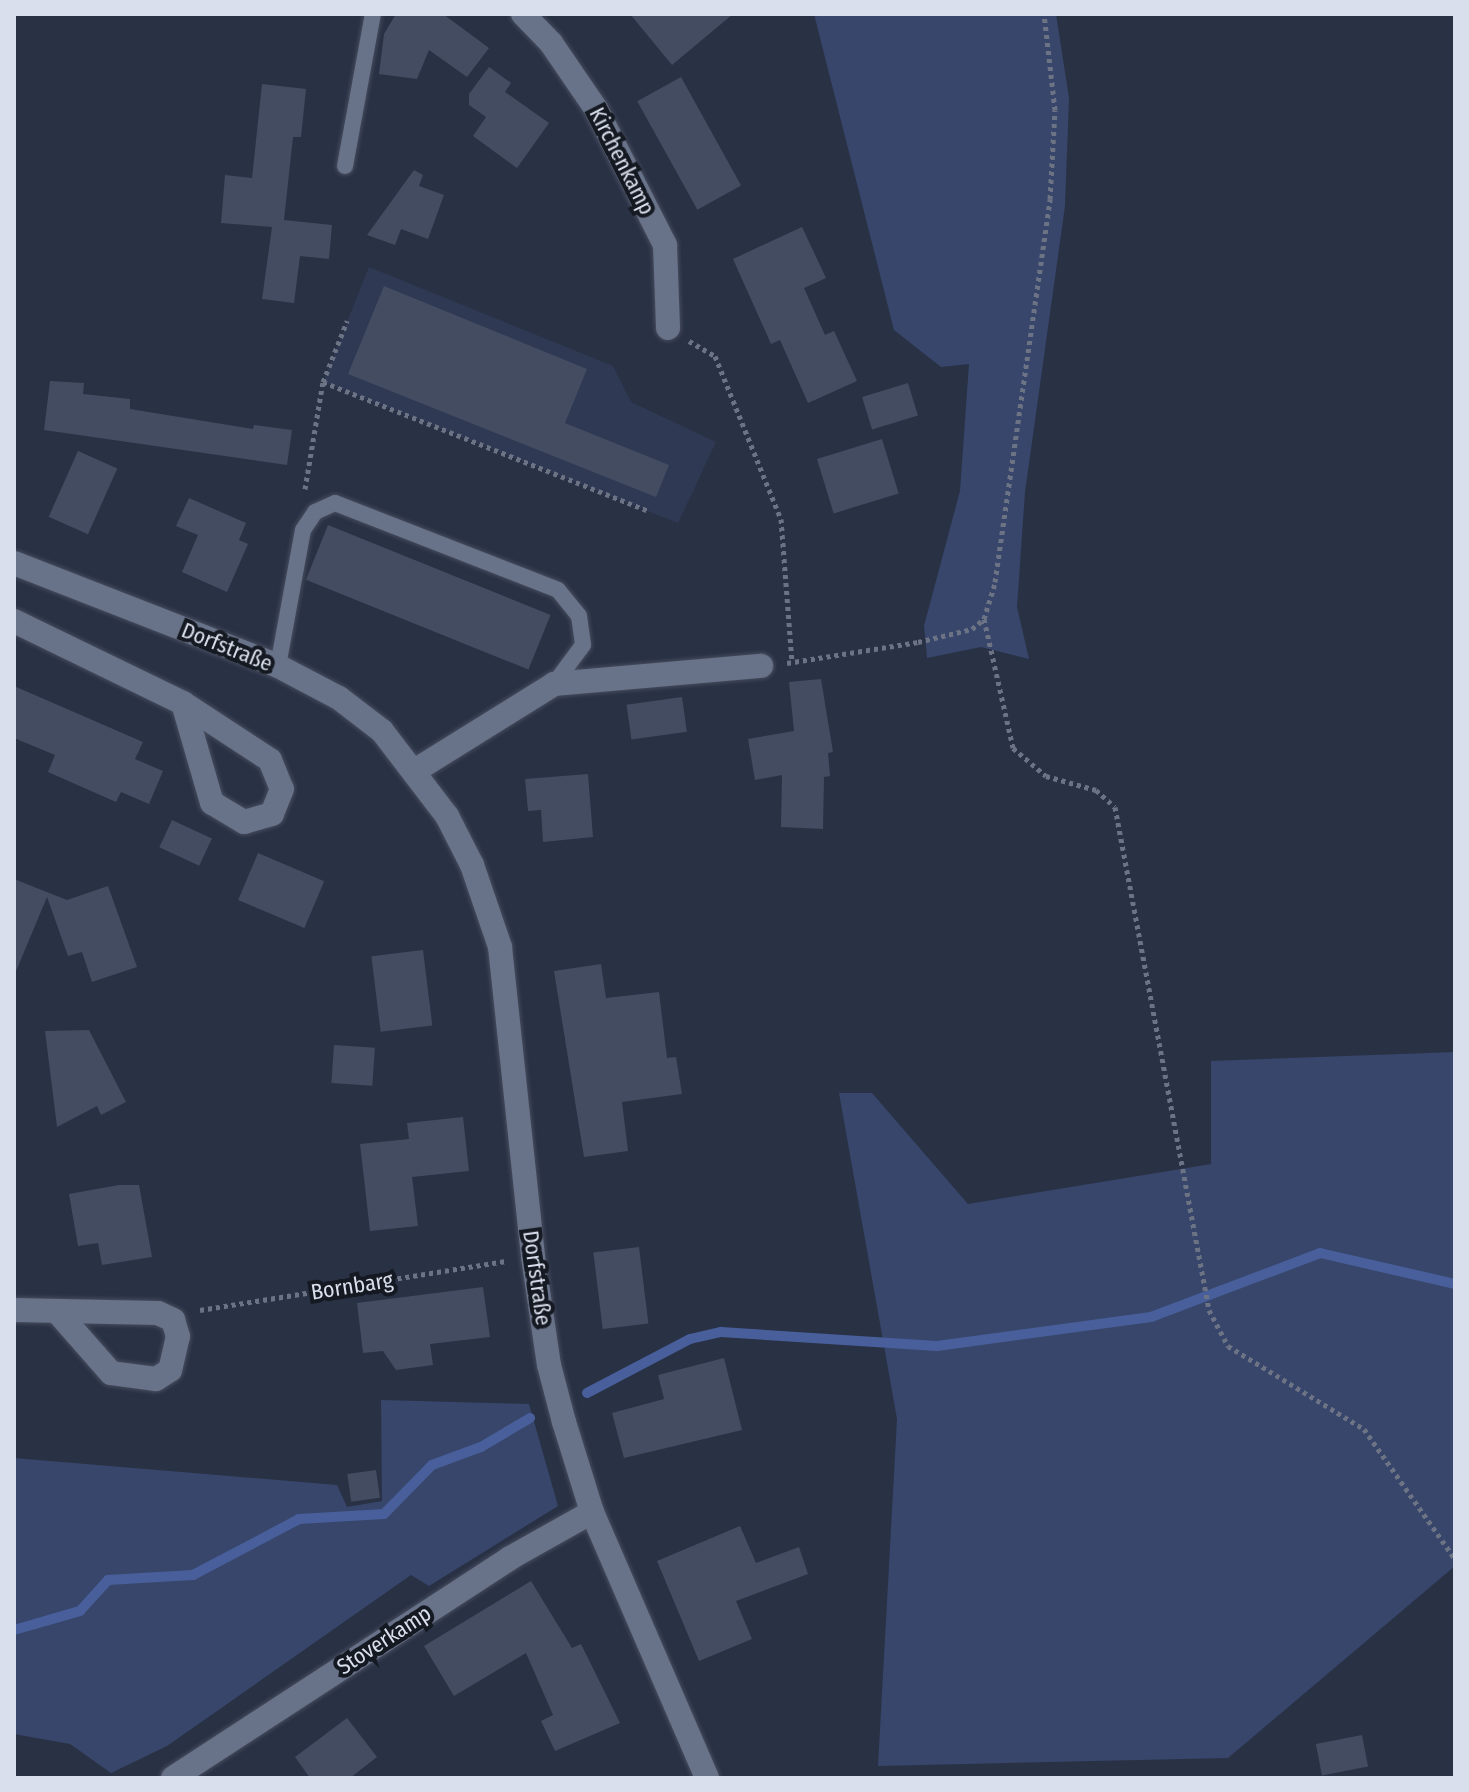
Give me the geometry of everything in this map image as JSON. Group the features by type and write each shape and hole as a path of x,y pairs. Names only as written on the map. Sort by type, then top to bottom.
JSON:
{"street":[{"name":"Kirchenkamp","path":"523,14 551,43 596,109 665,245 668,328"},
{"name":"Dorfstraße","path":"14,563 278,666 339,698 382,731 416,770 472,865 500,947 533,1257 549,1365 592,1512 707,1778"},
{"path":"14,621 183,703 270,760 282,789 272,814 244,822 212,803 183,703"},
{"path":"416,770 554,684 761,666"},
{"path":"14,1310 60,1315 158,1313 173,1320 178,1336 170,1370 156,1379 111,1373 60,1315"},
{"name":"Stoverkamp","path":"179,1776 510,1558 592,1512"}],"lane":[{"path":"345,166 373,14"},
{"path":"278,666 303,530 315,512 335,503 558,590 579,616 583,645 554,684"}],"path":[{"path":"1044,14 1055,110 1050,199 995,582 984,619 1013,748 1046,776 1096,790 1115,807 1204,1287 1209,1310 1228,1346 1364,1429 1455,1559"},
{"path":"303,530 305,480 323,382 347,321"},
{"path":"668,328 715,356 781,519 792,662"},
{"path":"323,382 649,511"},
{"path":"761,666 934,639 972,629 984,619"},
{"name":"Bornbarg","path":"173,1320 202,1310 533,1257"}],"shaded area":[{"path":"814,14 1056,14 1069,98 1065,206 1025,492 1017,607 1029,659 981,647 927,658 924,626 960,491 969,364 941,367 894,330"},
{"path":"369,267 613,366 631,402 716,442 678,523 323,382"},
{"path":"1455,1052 1455,1566 1228,1758 878,1766 897,1419 839,1093 872,1093 968,1204 1211,1164 1211,1061"},
{"path":"381,1400 529,1404 558,1506 429,1586 411,1575 167,1746 111,1773 70,1744 14,1734 14,1458 337,1485 347,1507 382,1501"}],"building":[{"path":"396,14 443,14 489,48 467,77 429,50 417,79 379,74 384,34"},
{"path":"630,14 733,14 672,65"},
{"path":"489,67 511,83 505,92 549,123 517,168 473,136 486,117 469,105 469,94"},
{"path":"681,77 741,185 697,210 637,101"},
{"path":"262,84 306,89 301,137 293,137 284,220 332,225 329,259 300,256 294,303 262,299 272,227 221,223 225,175 252,178"},
{"path":"414,170 423,175 419,186 444,195 428,239 401,229 395,245 367,235"},
{"path":"802,227 826,278 804,288 825,335 834,331 857,381 808,403 780,340 771,344 733,259"},
{"path":"384,286 587,369 565,423 669,465 656,497 348,374"},
{"path":"50,381 84,383 83,394 130,399 130,409 253,429 254,425 292,430 287,465 44,430"},
{"path":"908,383 918,416 872,430 862,397"},
{"path":"882,439 899,494 834,513 817,459"},
{"path":"78,451 117,468 88,534 49,517"},
{"path":"189,498 246,523 239,540 248,544 227,592 182,572 198,535 176,526"},
{"path":"328,525 551,615 528,670 306,580"},
{"path":"821,679 833,752 828,753 830,776 824,777 823,829 781,827 782,775 755,780 748,739 794,731 789,682"},
{"path":"14,686 143,742 135,759 163,771 149,804 121,792 116,802 48,772 55,755 14,738"},
{"path":"682,697 687,732 631,739 627,705"},
{"path":"588,774 593,837 543,842 541,810 528,811 525,779"},
{"path":"172,820 212,839 199,866 159,847"},
{"path":"258,853 324,881 304,928 238,900"},
{"path":"14,879 67,900 108,886 137,967 92,982 82,952 68,956 47,897 14,976"},
{"path":"423,950 432,1025 381,1032 371,956"},
{"path":"601,964 606,998 659,992 667,1058 676,1057 682,1094 622,1102 628,1151 584,1157 554,971"},
{"path":"89,1030 126,1102 101,1115 97,1106 57,1127 45,1031"},
{"path":"334,1045 375,1048 372,1086 331,1083"},
{"path":"463,1117 469,1171 412,1177 418,1226 370,1231 360,1144 409,1139 407,1123"},
{"path":"119,1185 139,1185 152,1257 102,1265 98,1243 78,1246 69,1194"},
{"path":"639,1247 648,1323 603,1329 593,1253"},
{"path":"483,1287 490,1337 430,1344 433,1365 396,1370 383,1351 363,1353 357,1303"},
{"path":"724,1358 742,1430 624,1458 612,1413 664,1399 658,1375"},
{"path":"376,1470 380,1498 351,1502 347,1474"},
{"path":"740,1526 756,1563 799,1547 808,1574 736,1601 752,1639 699,1661 657,1561"},
{"path":"531,1581 572,1648 581,1644 620,1723 555,1751 541,1721 553,1715 526,1653 454,1696 424,1646"},
{"path":"347,1718 377,1757 350,1778 310,1778 295,1757"},
{"path":"1362,1735 1368,1766 1322,1775 1316,1744"}],"waterway":[{"path":"587,1393 690,1339 721,1332 937,1346 1151,1317 1320,1253 1455,1284"},
{"path":"14,1630 80,1611 108,1580 193,1575 299,1519 384,1514 432,1465 481,1447 530,1418"}]}
